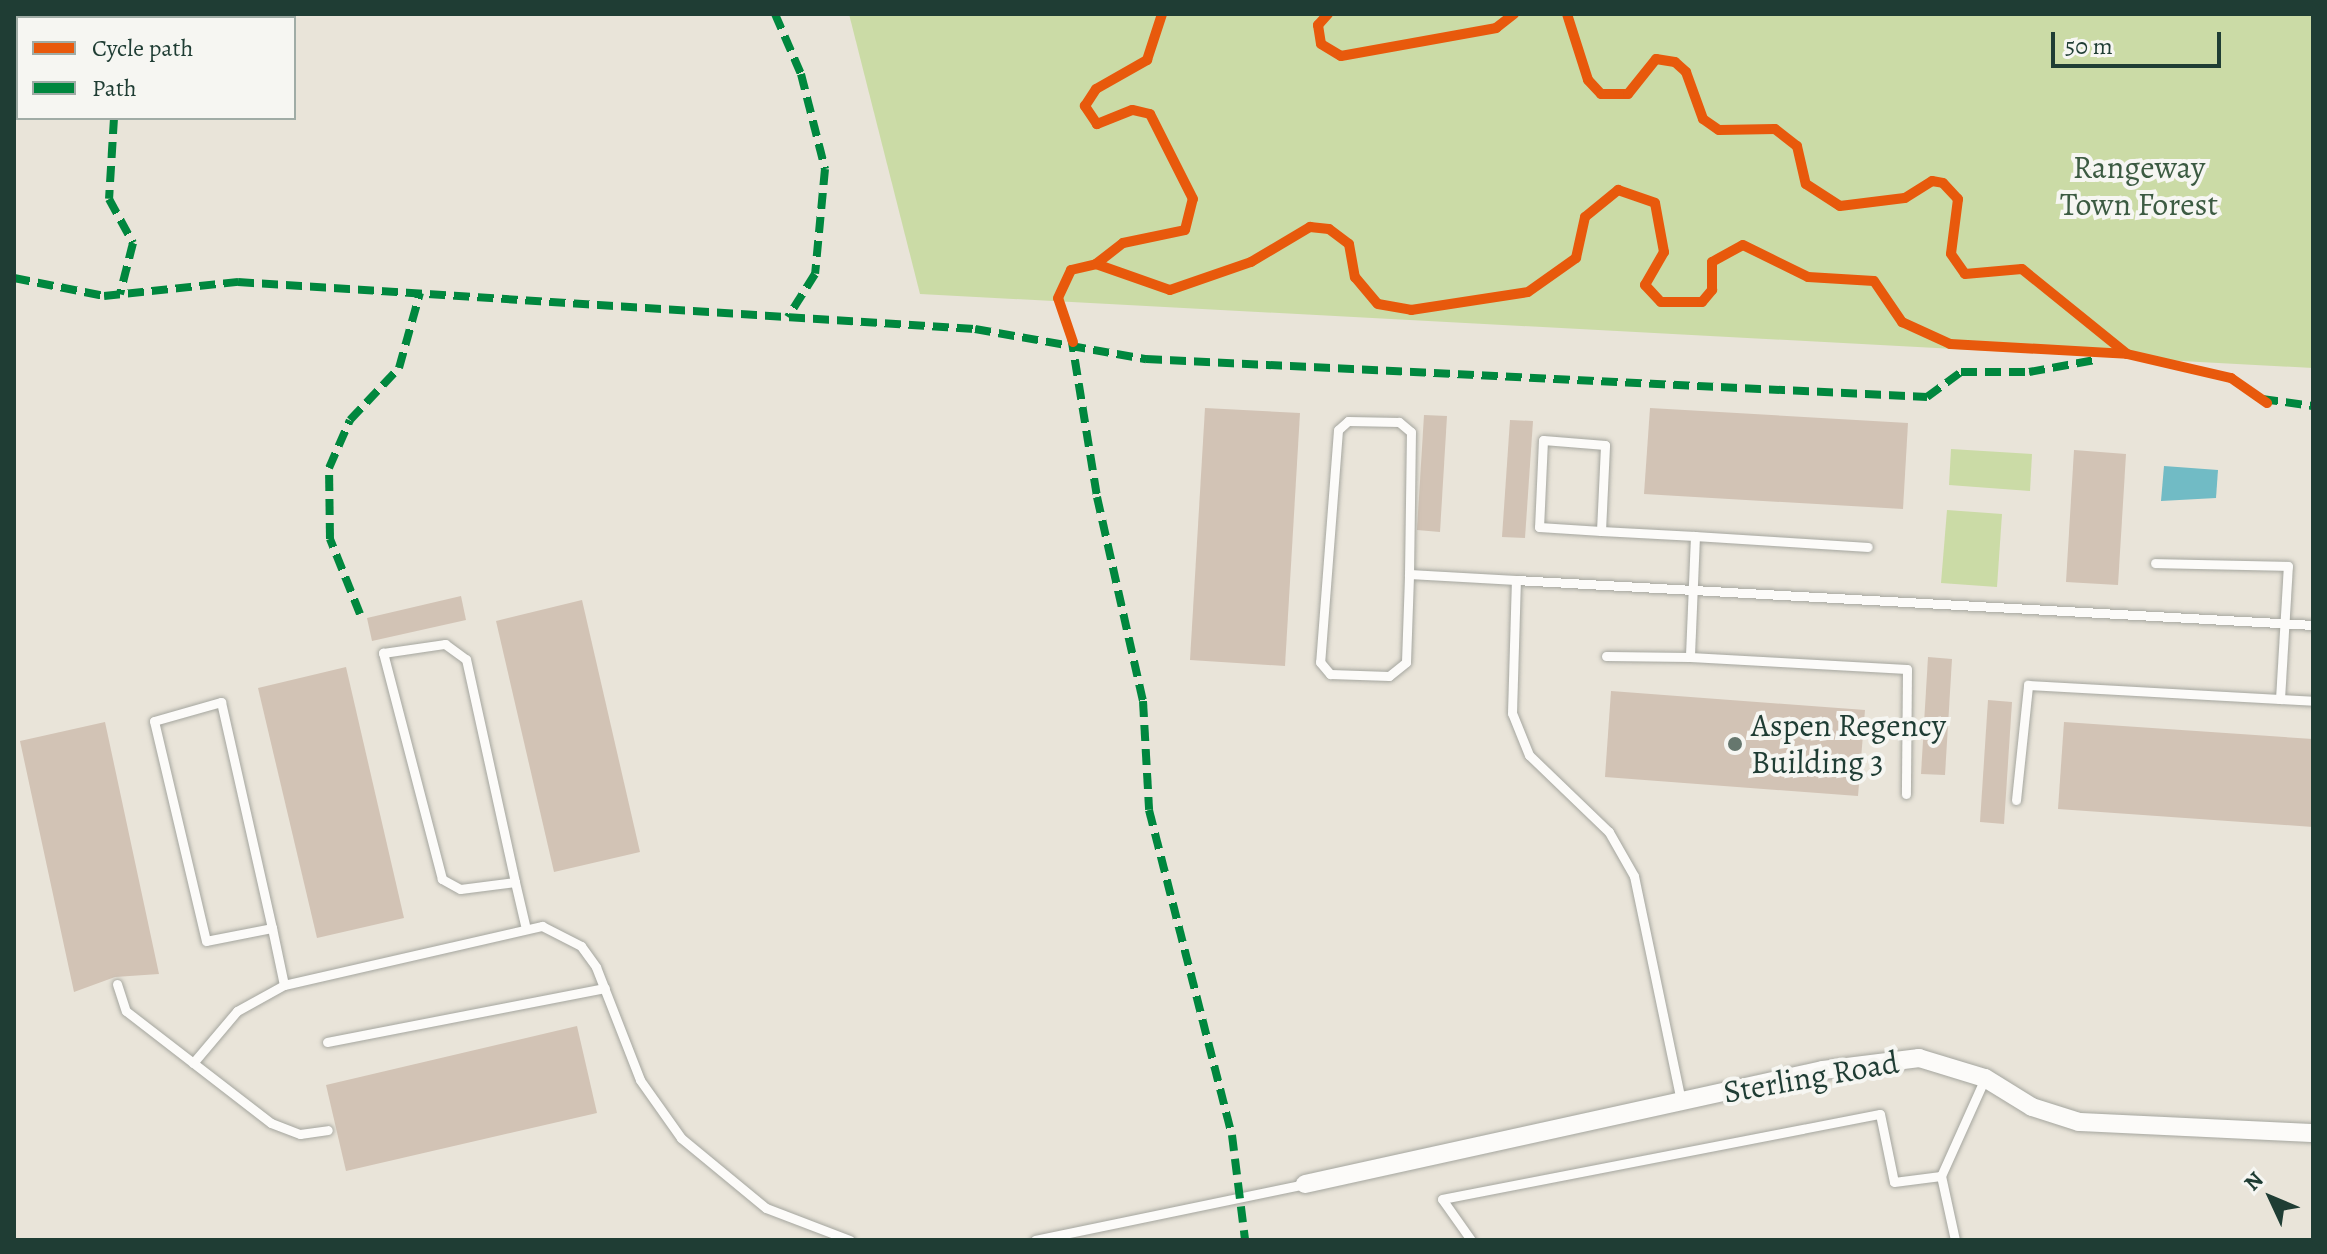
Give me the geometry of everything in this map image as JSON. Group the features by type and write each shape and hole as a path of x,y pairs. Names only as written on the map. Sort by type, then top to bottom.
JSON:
{"street":[{"name":"Sterling Road","path":"1305,1184 1681,1101 1919,1058 1985,1078 2032,1107 2079,1122 2313,1133"}],"lane":[{"path":"1348,421 1399,422 1411,432 1409,574 1406,662 1389,676 1330,674 1320,662 1338,430 1348,421"},
{"path":"1601,531 1605,445 1543,440 1539,527 1601,531 1695,536 1868,547"},
{"path":"1690,657 1695,536"},
{"path":"2155,563 2288,566 2280,699"},
{"path":"1409,574 1692,593 2313,625"},
{"path":"1516,580 1512,713 1529,755 1609,832 1634,876 1681,1101"},
{"path":"515,882 460,889 442,879 383,653 445,644 466,659 525,925"},
{"path":"1606,656 1690,657 1907,669 1906,794"},
{"path":"2016,800 2028,685 2313,701"},
{"path":"272,928 206,941 154,721 221,702 272,928 284,985"},
{"path":"193,1063 237,1011 284,985 525,925 581,946 605,988 640,1080 681,1138 766,1208 850,1240"},
{"path":"117,984 126,1011 271,1123 300,1134 328,1130"},
{"path":"327,1042 605,988"},
{"path":"1955,1240 1941,1176 1985,1078"},
{"path":"1471,1240 1442,1199 1880,1114 1894,1182 1941,1176"},
{"path":"1035,1240 1305,1184"}],"green space":[{"name":"Rangeway Town Forest","path":"849,14 2313,14 2313,368 920,294"},
{"path":"1951,449 2032,454 2030,491 1949,485"},
{"path":"1947,510 2002,514 1997,587 1941,583"}],"water":[{"path":"2164,466 2218,470 2216,498 2161,501"}],"building":[{"path":"1205,408 1300,413 1285,666 1190,660"},
{"path":"1650,408 1908,423 1903,509 1644,494"},
{"path":"1424,415 1447,416 1440,532 1417,530"},
{"path":"1510,420 1533,421 1525,538 1502,537"},
{"path":"2074,450 2126,454 2118,585 2066,582"},
{"path":"461,596 466,620 372,641 367,618"},
{"path":"582,600 640,852 554,872 496,621"},
{"path":"1928,657 1952,659 1945,775 1921,774"},
{"path":"346,667 404,918 317,938 258,688"},
{"name":"Aspen Regency Building 3","path":"1611,691 1865,710 1858,796 1605,777"},
{"path":"1988,700 2012,702 2004,824 1980,822"},
{"path":"105,722 159,974 115,977 74,992 20,741"},
{"path":"2064,722 2313,739 2313,827 2058,809"},
{"path":"577,1026 597,1113 346,1171 326,1085"}],"marked path":[{"path":"775,14 801,74 825,169 815,274 788,317"},
{"path":"114,120 109,199 133,243 120,294"},
{"path":"14,278 104,296 238,282 975,329 1146,359 1927,397 1961,372 2029,372 2095,360"},
{"path":"360,614 330,539 329,468 350,420 399,368 420,293"},
{"path":"1071,336 1097,497 1143,701 1149,810 1232,1135 1245,1240"},
{"path":"2262,399 2313,406"}],"cycle path":[{"path":"1096,264 1123,243 1185,230 1193,199 1150,114 1132,110 1097,124 1085,106 1096,89 1147,60 1162,14"},
{"path":"1328,14 1318,25 1321,44 1341,56 1496,28 1514,14"},
{"path":"1567,14 1588,80 1601,94 1628,94 1656,59 1675,62 1686,72 1703,119 1719,130 1775,129 1797,146 1806,184 1840,206 1905,198 1932,181 1943,183 1958,199 1951,254 1965,274 2022,269 2127,354"},
{"path":"1073,342 1058,298 1071,270 1096,264 1170,290 1251,262 1310,227 1329,229 1349,244 1355,277 1378,304 1411,310 1528,292 1576,258 1585,217 1618,190 1655,203 1664,252 1645,285 1661,302 1702,302 1712,290 1712,262 1743,245 1808,277 1874,281 1902,322 1950,344 2127,354 2231,378 2267,403"}],"place":[{"name":"Aspen Regency Building 3","path":"1735,744"}]}
